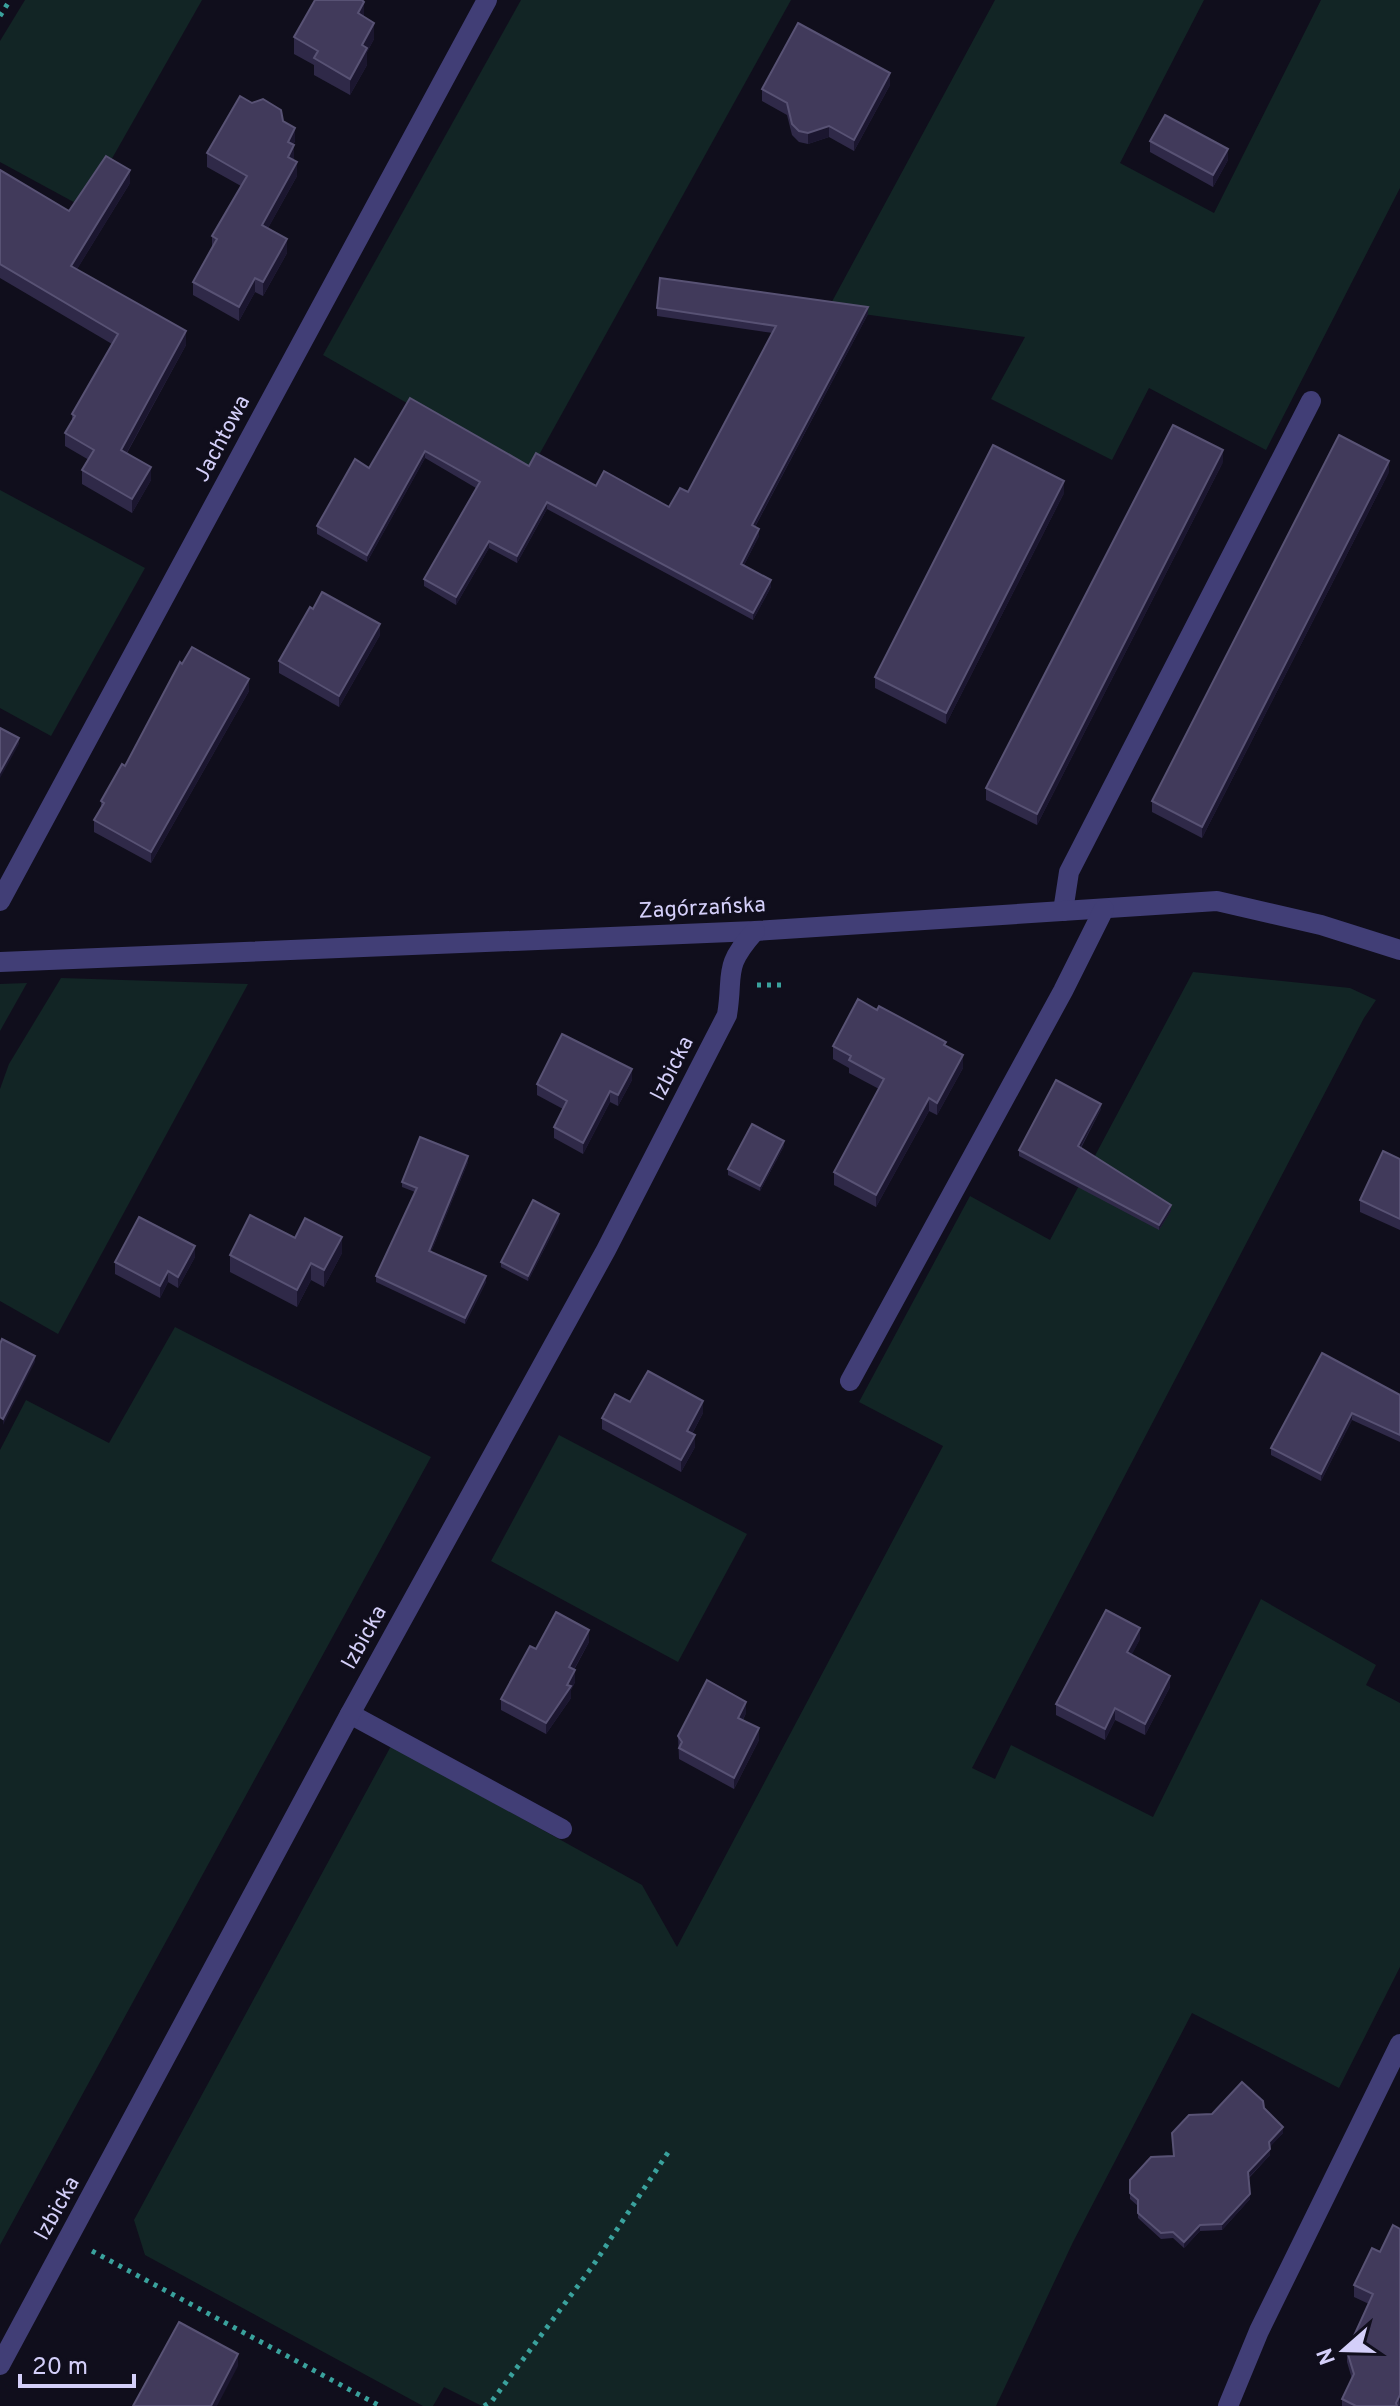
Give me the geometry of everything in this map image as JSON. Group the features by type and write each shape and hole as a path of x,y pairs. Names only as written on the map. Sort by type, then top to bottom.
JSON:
{"street":[{"name":"Jachtowa","path":"0,901 487,0"},
{"path":"1063,911 1069,872 1311,401"},
{"name":"Zagórzańska","path":"0,962 755,931 1217,901 1321,925 1400,950"},
{"path":"850,1381 1063,991 1104,909"},
{"name":"Izbicka","path":"0,2365 350,1714 606,1250 727,1015 730,997 728,978 732,964 739,949 755,931"},
{"path":"350,1714 562,1829"},
{"path":"1228,2406 1259,2331 1400,2044"}],"path":[{"path":"0,16 10,0"},
{"path":"757,985 783,985"},
{"path":"484,2406 492,2401 592,2267 671,2148"},
{"path":"71,2236 99,2256 380,2406"}],"green space":[{"path":"25,0 202,0 106,169 81,206 0,162 0,41"},
{"path":"521,0 791,0 529,473 323,355"},
{"path":"995,0 1204,0 1120,163 1214,213 1321,0 1400,0 1400,188 1266,450 1149,388 1112,460 991,399 1025,337 828,309"},
{"path":"0,490 145,568 51,736 0,708"},
{"path":"1193,972 1350,988 1376,1000 972,1768 995,1779 1011,1745 1153,1817 1261,1599 1376,1665 1366,1685 1400,1703 1400,1967 1339,2088 1192,2013 1073,2242 996,2406 482,2406 444,2387 433,2406 423,2406 145,2255 134,2220 391,1746 642,1885 677,1947 943,1446 859,1402 970,1196 1050,1240"},
{"path":"61,978 248,984 58,1334 0,1301 0,1089 9,1064"},
{"path":"27,983 0,1031 0,984"},
{"path":"175,1327 431,1457 0,2245 0,1450 26,1400 109,1443"},
{"path":"559,1435 747,1534 678,1662 491,1561"}],"building":[{"path":"315,0 362,0 364,2 358,13 374,23 362,45 367,48 350,79 314,58 318,51 294,37"},
{"path":"798,23 890,73 854,140 829,126 808,133 799,131 792,124 787,103 762,89"},
{"path":"240,96 252,103 263,99 281,110 283,121 295,128 288,142 294,145 288,157 297,162 262,225 287,239 263,282 255,278 239,307 193,282 217,239 212,236 247,176 207,153"},
{"path":"1165,115 1228,149 1213,175 1150,141"},
{"path":"106,156 130,170 71,266 186,331 121,450 151,467 132,499 82,470 94,450 65,433 75,416 72,414 118,334 0,264 0,170 69,211"},
{"path":"660,278 868,307 752,525 759,529 741,564 771,580 753,613 547,502 517,556 489,541 456,597 424,579 480,482 425,451 367,555 317,526 355,459 369,468 410,398 529,466 536,453 596,486 604,471 669,507 680,488 688,492 776,326 657,308"},
{"path":"1173,425 1223,450 1037,814 986,788"},
{"path":"1339,435 1389,461 1202,827 1152,801"},
{"path":"993,445 1064,481 946,713 875,677"},
{"path":"322,592 380,624 339,696 279,661"},
{"path":"192,647 249,679 151,852 94,820 104,803 101,801 122,764 125,766 180,662 182,664"},
{"path":"0,728 19,738 0,772"},
{"path":"858,999 877,1010 879,1006 946,1042 944,1045 963,1055 937,1103 929,1098 876,1195 834,1172 884,1079 849,1060 851,1056 833,1046"},
{"path":"562,1034 632,1069 618,1095 610,1091 583,1143 554,1127 567,1101 537,1084"},
{"path":"1056,1080 1101,1104 1078,1146 1171,1205 1159,1225 1019,1150"},
{"path":"752,1124 784,1141 760,1186 728,1169"},
{"path":"420,1137 468,1156 429,1251 486,1276 465,1318 376,1276 417,1188 402,1182"},
{"path":"1383,1151 1400,1159 1400,1219 1360,1200"},
{"path":"533,1200 559,1214 528,1276 501,1262"},
{"path":"250,1215 295,1238 305,1218 342,1237 324,1270 311,1263 297,1290 230,1255"},
{"path":"139,1217 195,1246 178,1277 168,1271 160,1286 115,1262"},
{"path":"2,1339 35,1356 3,1419 0,1417"},
{"path":"1322,1353 1400,1395 1400,1435 1352,1413 1321,1474 1271,1448"},
{"path":"648,1371 703,1401 687,1431 695,1435 681,1460 602,1418 615,1394 630,1402"},
{"path":"1106,1610 1140,1628 1127,1652 1170,1676 1145,1724 1115,1708 1105,1729 1056,1704"},
{"path":"556,1612 589,1630 569,1667 575,1670 567,1685 571,1686 546,1723 501,1699 530,1646 536,1649"},
{"path":"707,1680 746,1702 738,1718 759,1728 734,1778 679,1748 682,1742 678,1736"},
{"path":"1242,2082 1263,2101 1264,2108 1283,2127 1269,2142 1270,2149 1248,2172 1250,2194 1222,2224 1200,2225 1184,2242 1173,2232 1161,2233 1138,2213 1138,2200 1130,2193 1130,2180 1151,2157 1174,2156 1172,2133 1189,2115 1212,2114"},
{"path":"1393,2225 1400,2229 1400,2395 1397,2406 1356,2406 1342,2399 1354,2374 1347,2351 1373,2294 1354,2285 1372,2248 1380,2252"},
{"path":"179,2322 238,2354 211,2406 133,2406"}]}
